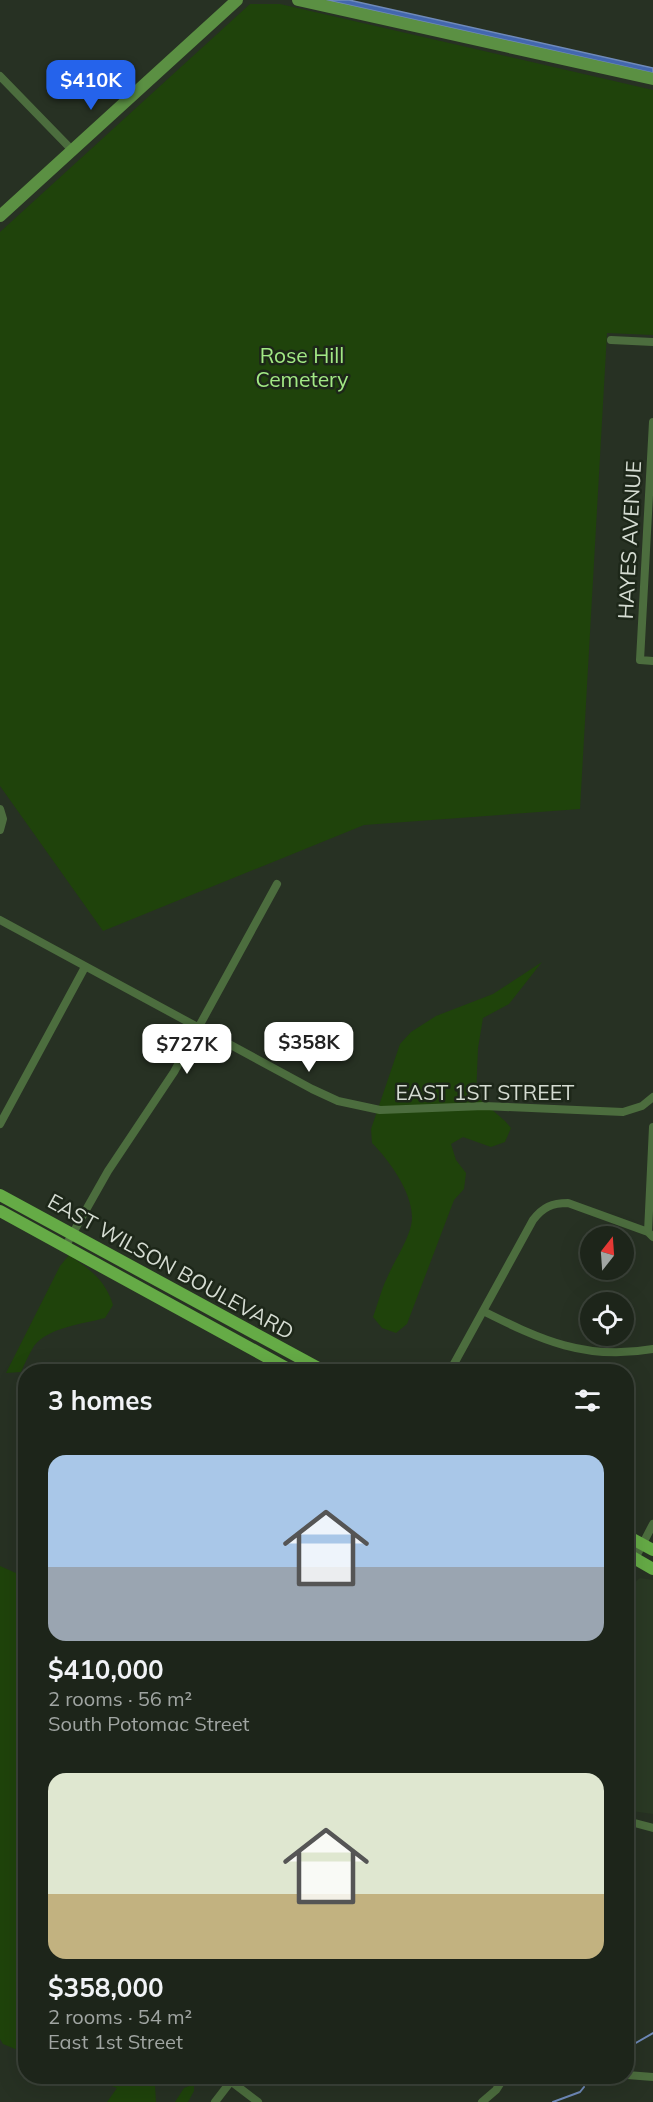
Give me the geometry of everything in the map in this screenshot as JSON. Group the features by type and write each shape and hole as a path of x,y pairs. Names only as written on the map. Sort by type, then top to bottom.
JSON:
{"main road":[{"path":"0,216 237,0"},
{"path":"298,0 653,79"},
{"name":"EAST WILSON BOULEVARD","path":"0,1195 311,1364"},
{"name":"EAST WILSON BOULEVARD","path":"0,1211 279,1364"},
{"path":"634,1540 648,1548"},
{"path":"634,1559 653,1569"}],"street":[{"path":"0,76 72,150"},
{"path":"611,340 653,342"},
{"name":"HAYES AVENUE","path":"653,422 650,516 640,660 653,661"},
{"path":"642,626 653,627"},
{"path":"0,809 3,819 0,830"},
{"path":"65,1247 108,1171 159,1096 277,884"},
{"name":"EAST 1ST STREET","path":"0,920 338,1101 364,1108 397,1110 484,1106 623,1112 642,1106 653,1097"},
{"path":"0,1124 85,967"},
{"path":"454,1364 533,1220 549,1205 568,1203 650,1234 653,1127"},
{"path":"483,1311 531,1335 573,1348 615,1353 653,1349"},
{"path":"634,1555 648,1548 653,1524"},
{"path":"634,1823 653,1828"},
{"path":"634,2076 653,2077"},
{"path":"215,2102 226,2084"},
{"path":"237,2084 258,2102"},
{"path":"482,2102 500,2084"}],"shaded area":[{"path":"640,1578 653,1580 653,1814 634,1811 634,1583"}],"green space":[{"name":"Rose Hill Cemetery","path":"250,4 280,4 653,90 653,335 607,333 580,809 364,825 103,931 0,786 0,232"},
{"path":"542,962 509,1004 483,1018 478,1048 476,1096 511,1128 505,1142 491,1147 463,1137 451,1144 456,1160 466,1173 464,1189 454,1200 407,1324 396,1333 382,1328 373,1317 385,1283 409,1233 412,1219 409,1199 404,1188 386,1158 372,1143 371,1129 400,1044 411,1032 436,1016 493,994"},
{"path":"69,1255 101,1282 113,1305 105,1318 48,1334 34,1346 25,1364 18,1364 18,1372 6,1373 60,1266"},
{"path":"0,1566 18,1574 18,2050 3,2044 0,2039"},
{"path":"107,2084 156,2084 156,2102 107,2102 117,2088"},
{"path":"194,2084 194,2091 188,2102 175,2102 184,2088"}],"water":[{"path":"326,0 349,0 653,68 653,73"}],"waterway":[{"path":"634,2044 653,2033"},
{"path":"553,2102 580,2092 584,2087"}]}
